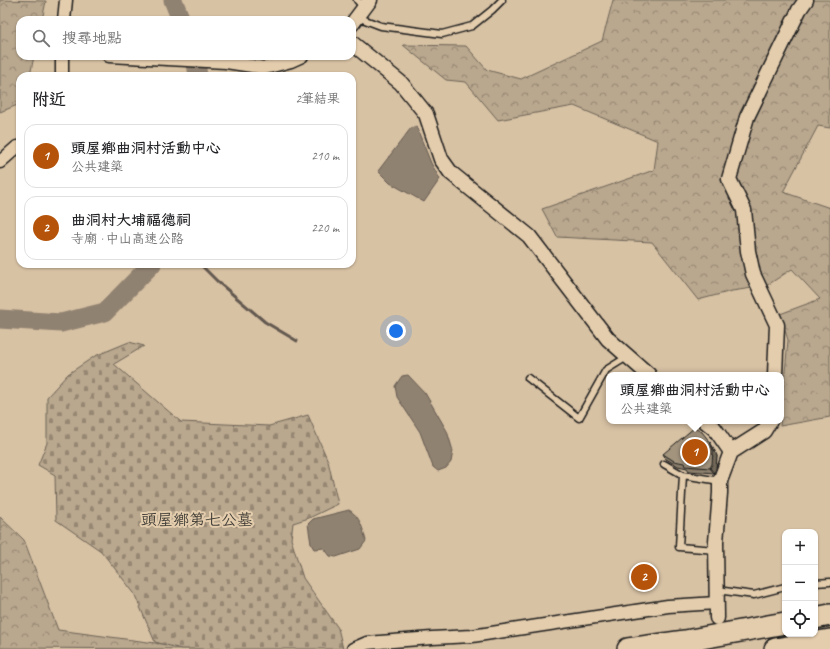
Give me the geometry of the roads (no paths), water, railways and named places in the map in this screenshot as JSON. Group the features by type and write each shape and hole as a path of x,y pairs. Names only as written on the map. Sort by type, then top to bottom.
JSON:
{"highway":[{"path":"818,617 830,615"},
{"path":"628,649 685,641 782,624"},
{"path":"775,649 830,640"}],"street":[{"path":"64,16 66,0"},
{"path":"775,372 777,325 753,274 748,251 744,210 729,179 747,117 799,10 806,0"},
{"path":"356,46 401,83 426,114 441,159 450,173 529,236 608,339 645,372"},
{"path":"62,60 62,72"},
{"path":"183,60 226,62 265,68 293,60"},
{"path":"0,162 16,148"},
{"path":"709,424 715,429 731,452"},
{"path":"717,618 716,550 720,481 731,452 764,431 768,424"},
{"path":"353,649 367,643 472,636 668,606 717,596"}],"lane":[{"path":"361,9 381,26 442,34 472,26 502,0"},
{"path":"528,378 579,418 606,370 627,357"},
{"path":"664,464 683,475 720,481"},
{"path":"683,475 679,547 716,550"},
{"path":"818,582 830,582"},
{"path":"717,596 754,595 782,588"}],"waterway":[{"path":"173,0 179,16"},
{"path":"196,60 197,72"},
{"path":"0,319 61,323 105,312 148,268"},
{"path":"204,268 265,322 297,341"}],"place":[{"name":"頭屋鄉曲洞村活動中心","path":"695,452"},
{"name":"曲洞村大埔福德祠","path":"644,577"}],"park label":[{"name":"頭屋鄉第七公墓","path":"197,519"}]}
